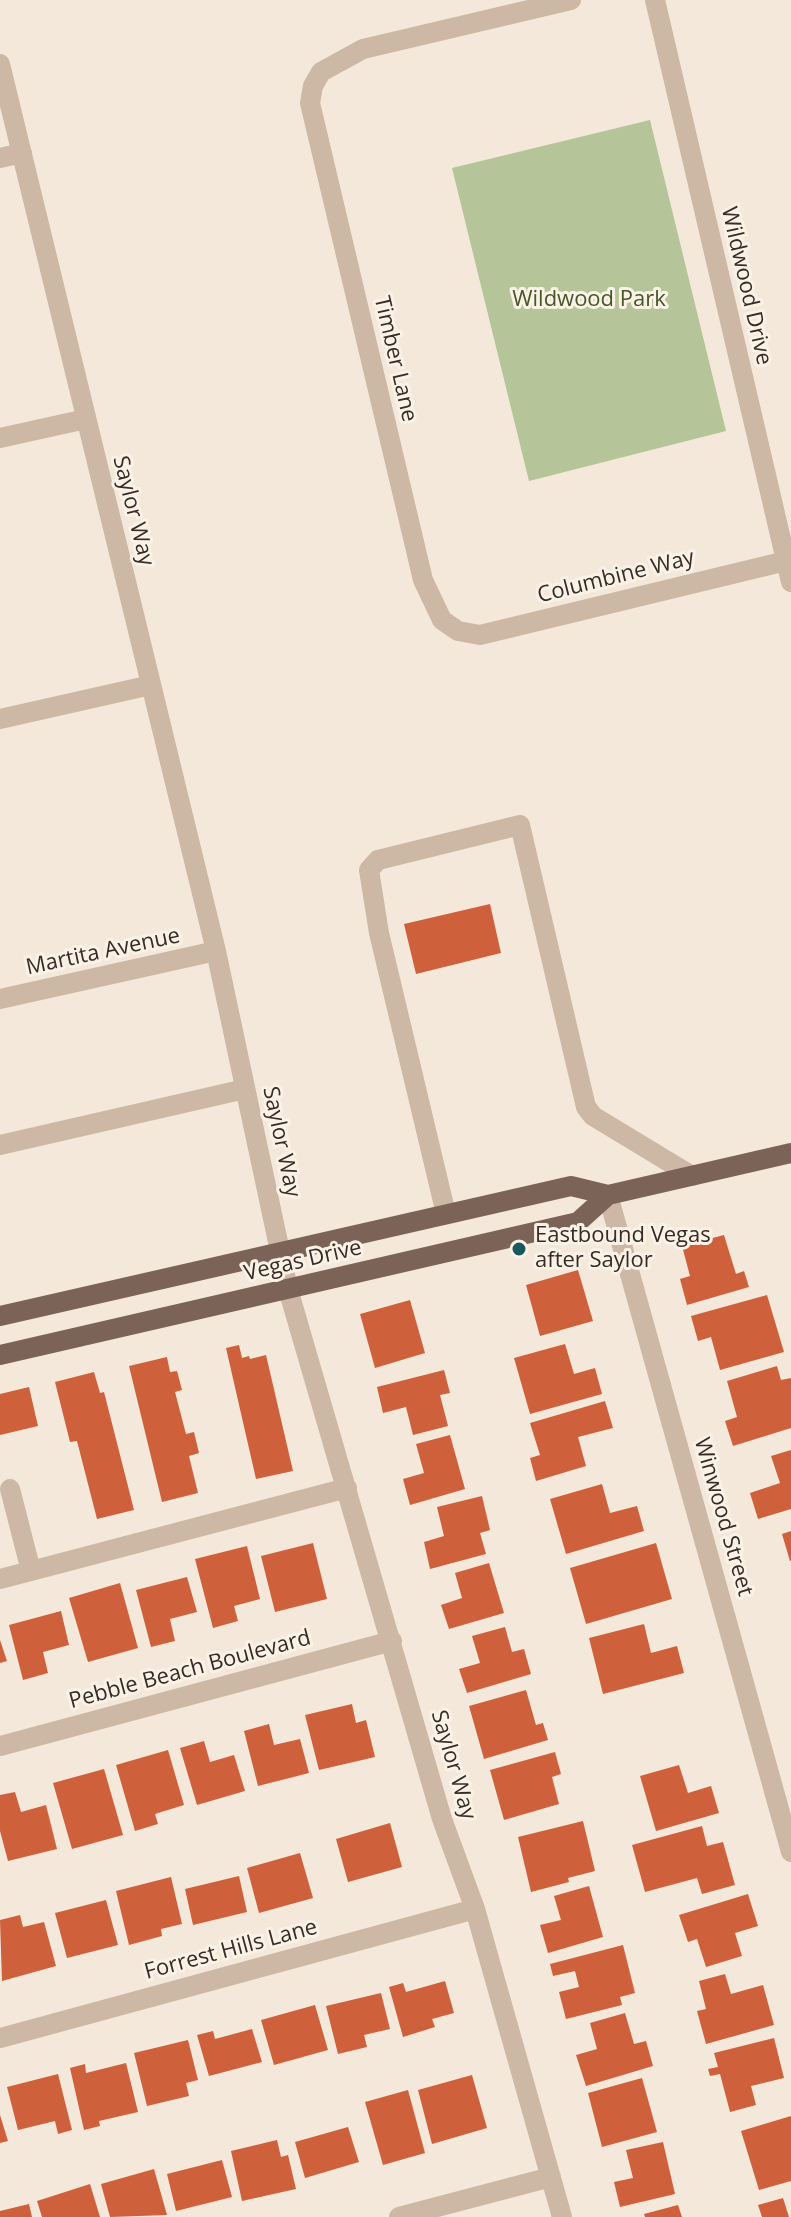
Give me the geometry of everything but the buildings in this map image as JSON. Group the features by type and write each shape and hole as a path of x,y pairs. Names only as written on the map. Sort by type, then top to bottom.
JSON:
{"main road":[{"name":"Vegas Drive","path":"0,1316 571,1186 608,1195 791,1153"},
{"name":"Vegas Drive","path":"0,1355 578,1222 608,1195"}],"street":[{"name":"Timber Lane","path":"458,631 442,620 423,580 310,103 313,86 321,72 363,49 571,0"},
{"name":"Wildwood Drive","path":"655,0 791,582"},
{"name":"Saylor Way","path":"0,64 216,951 288,1289 442,1819 475,1909 562,2217"},
{"path":"0,158 22,153"},
{"path":"0,438 86,419"},
{"name":"Columbine Way","path":"458,631 480,635 786,561"},
{"path":"0,719 151,685"},
{"path":"446,1214 379,933 369,870 378,860 520,825 586,1107 593,1116 692,1176"},
{"name":"Martita Avenue","path":"0,999 216,951"},
{"path":"0,1145 245,1089"},
{"name":"Winwood Street","path":"608,1195 791,1852"},
{"path":"0,1579 347,1488"},
{"path":"10,1489 31,1571"},
{"name":"Pebble Beach Boulevard","path":"0,1746 392,1641"},
{"name":"Forrest Hills Lane","path":"0,2038 475,1909"},
{"path":"399,2217 551,2177"}],"green space":[{"name":"Wildwood Park","path":"650,120 726,431 529,481 452,168"}],"place":[{"name":"Eastbound Vegas after Saylor","path":"519,1249"}]}
